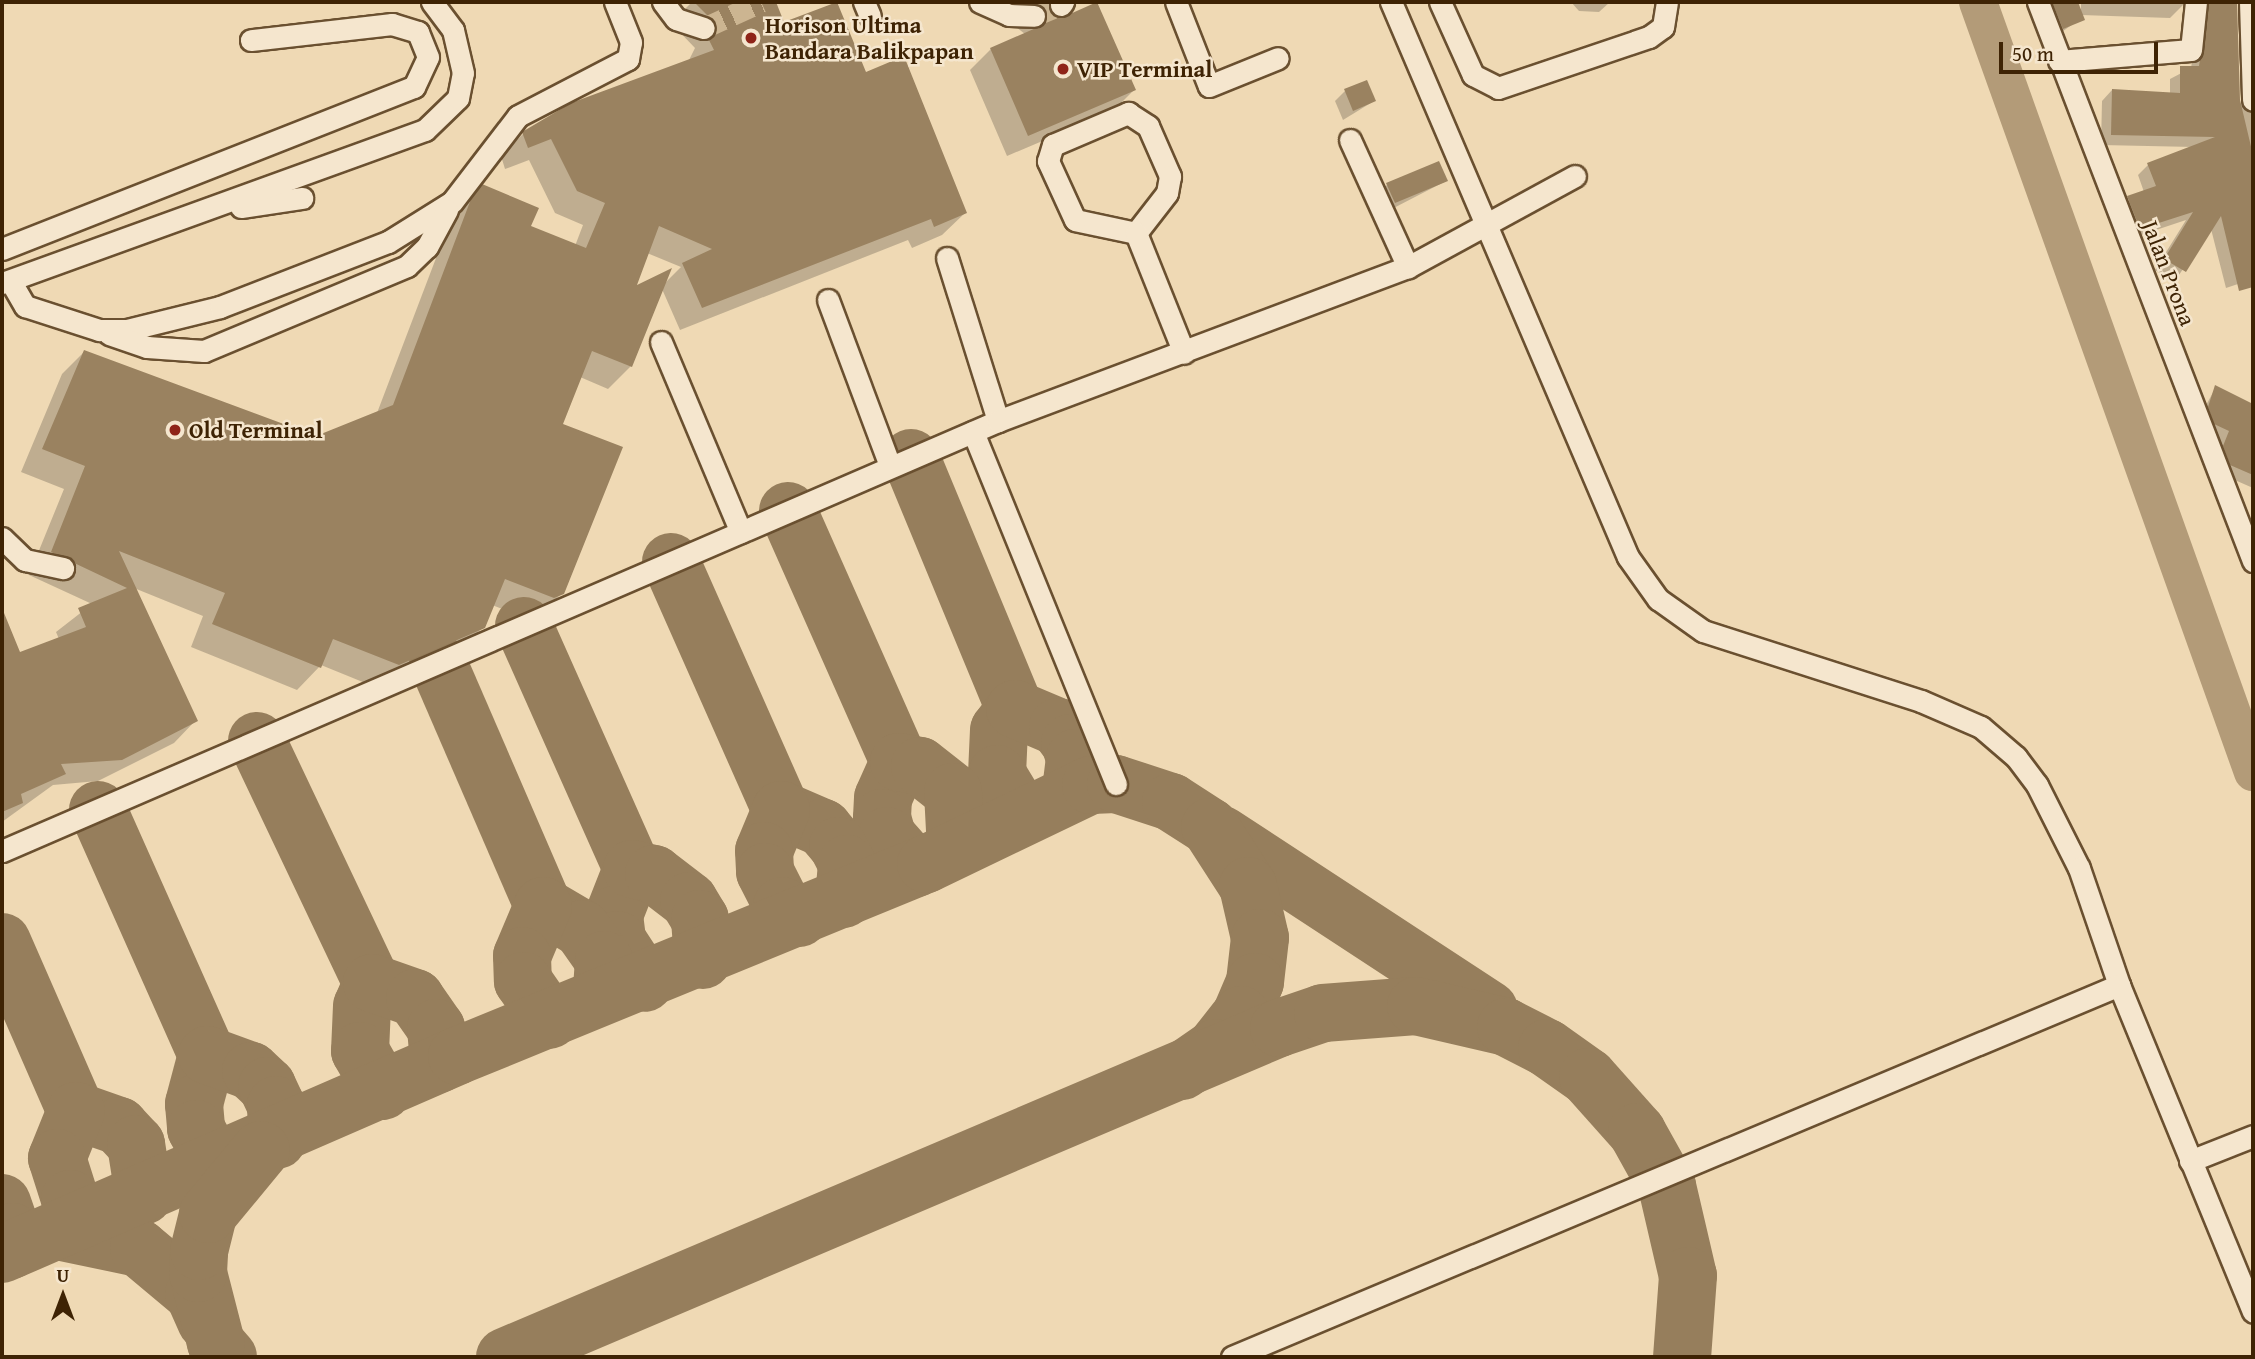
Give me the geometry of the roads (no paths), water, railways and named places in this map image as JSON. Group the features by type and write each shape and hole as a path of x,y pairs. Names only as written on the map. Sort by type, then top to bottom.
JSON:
{"street":[{"path":"432,2 462,52 458,98 425,130 6,283 25,306 147,347 204,351 407,266 427,247 452,202 518,116 628,59 631,42 615,2"},
{"path":"663,2 676,19 704,28"},
{"path":"980,2 1009,15 1034,16"},
{"path":"1176,2 1209,86 1278,58"},
{"path":"1391,2 1628,557 1658,599 1703,631 1921,701 1990,735 2016,757 2049,809 2079,868 2119,985 2253,1312"},
{"path":"1440,2 1473,75 1498,88 1649,37 1663,27 1667,2"},
{"name":"Jalan Prona","path":"2038,2 2253,562"},
{"path":"2059,61 2191,50 2196,2"},
{"path":"2250,2 2253,100"},
{"path":"2,249 414,87 428,57 418,32 392,24 251,40"},
{"path":"1128,113 1148,125 1170,176 1167,193 1136,233 1075,220 1048,161 1053,145 1128,113"},
{"path":"1350,140 1408,267"},
{"path":"2,851 998,421 1408,267 1575,176"},
{"path":"194,215 302,198"},
{"path":"99,330 163,325 220,307 388,242 452,202"},
{"path":"1136,233 1184,353"},
{"path":"947,258 998,421"},
{"path":"828,300 890,466"},
{"path":"661,342 741,532"},
{"path":"973,432 1116,784"},
{"path":"2,538 25,560 62,568"},
{"path":"1232,1357 2119,985"},
{"path":"2190,1161 2253,1136"}],"waterway":[{"path":"1978,2 2253,772"}],"tunnel":[{"path":"704,28 761,2"},
{"path":"1034,16 1061,5"}],"place":[{"name":"Horison Ultima Bandara Balikpapan","path":"751,38"},
{"name":"VIP Terminal","path":"1063,69"},
{"name":"Old Terminal","path":"175,430"}]}
